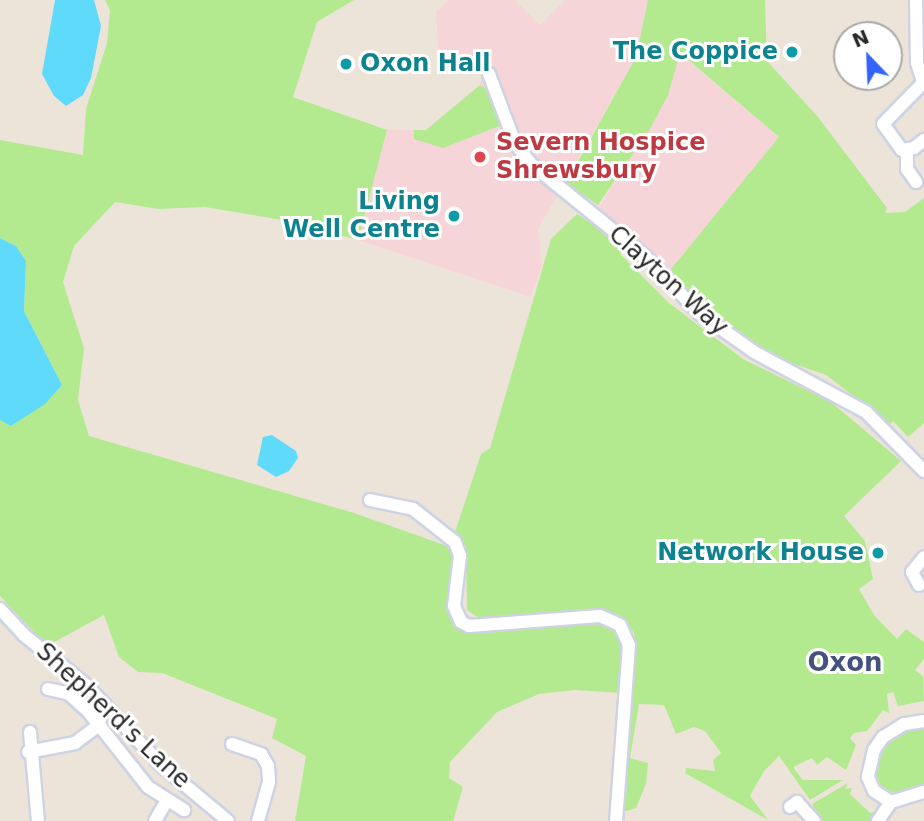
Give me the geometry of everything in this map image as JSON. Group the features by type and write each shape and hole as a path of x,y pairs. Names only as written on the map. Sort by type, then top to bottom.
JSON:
{"street":[{"path":"907,150 886,134 883,124 924,84 917,63 916,0"},
{"name":"Clayton Way","path":"489,74 516,143 530,163 646,257 699,313 754,352 866,412 924,471"},
{"path":"907,150 924,140"},
{"path":"907,150 906,169 916,182"},
{"path":"370,500 413,509 455,542 460,556 454,606 461,622 469,626 600,616 620,625 629,645 616,821"},
{"path":"919,585 912,572 924,557"},
{"name":"Shepherd's Lane","path":"0,609 24,635 86,685 154,760 228,821"},
{"path":"48,689 69,694 100,723 148,787 184,810"},
{"path":"891,802 870,785 869,769 874,750 895,728 924,721"},
{"path":"28,752 75,743 100,723"},
{"path":"30,732 28,752 38,821"},
{"path":"232,744 261,754 268,766 269,782 258,821"},
{"path":"878,821 891,802 924,792"},
{"path":"155,821 167,800"},
{"path":"790,807 797,802 814,821"}],"shaded area":[{"name":"Severn Hospice Shrewsbury","path":"450,0 515,0 540,25 565,0 648,0 636,57 538,229 542,265 531,297 358,240 387,130 426,130 480,85 483,68 438,48 436,11"},
{"path":"679,53 779,137 667,274 596,212 668,95"}],"green space":[{"path":"105,0 354,0 317,22 293,97 387,130 358,240 288,221 205,207 158,209 115,202 74,246 63,282 84,348 78,400 89,436 354,513 450,547 455,557 456,622 596,619 618,628 624,658 622,693 575,690 539,694 497,712 450,762 449,778 463,787 453,821 295,821 306,756 272,738 277,719 162,673 138,672 119,657 104,615 47,646 0,596 0,420 12,426 62,385 24,311 26,261 16,246 0,238 0,140 83,155 86,109 107,43 110,10"},
{"path":"648,0 765,0 767,61 818,117 887,208 885,213 905,212 924,198 924,423 908,437 893,421 890,424 826,375 780,359 739,333 667,274 779,137 680,53 668,95 650,129 598,205 566,183 636,57"},
{"path":"480,85 488,90 502,125 443,148 414,139 414,130 426,130"},
{"path":"577,214 619,242 621,255 669,303 743,359 831,402 901,461 844,516 865,541 873,579 859,589 874,615 897,639 906,629 924,642 924,659 915,670 923,676 924,701 898,706 893,692 887,694 889,713 883,710 867,731 854,733 850,738 856,745 846,770 827,757 817,765 812,758 793,767 803,780 843,780 810,800 779,756 764,771 750,796 768,820 685,773 686,768 715,771 713,760 721,753 705,731 694,727 676,734 664,705 639,704 630,758 648,763 646,784 636,808 623,812 636,647 634,633 621,616 600,608 482,620 467,610 466,551 455,532 481,454 490,448 551,239"},
{"path":"924,725 924,786 885,794 876,787 872,766 880,745 900,729"},
{"path":"848,783 845,789 852,788 850,794 870,813 880,810 872,821 823,821 812,804"}],"water":[{"path":"55,0 94,0 101,26 91,78 83,95 66,106 54,96 42,74"},
{"path":"0,238 16,246 26,261 24,311 62,385 45,404 11,426 0,420"},
{"path":"272,435 296,451 298,458 289,471 276,477 257,465 263,437"}],"place":[{"name":"The Coppice","path":"792,52"},
{"name":"Oxon Hall","path":"346,64"},
{"name":"Severn Hospice Shrewsbury","path":"480,157"},
{"name":"Living Well Centre","path":"454,216"},
{"name":"Network House","path":"878,553"}],"district":[{"name":"Oxon","path":"845,663"}]}
